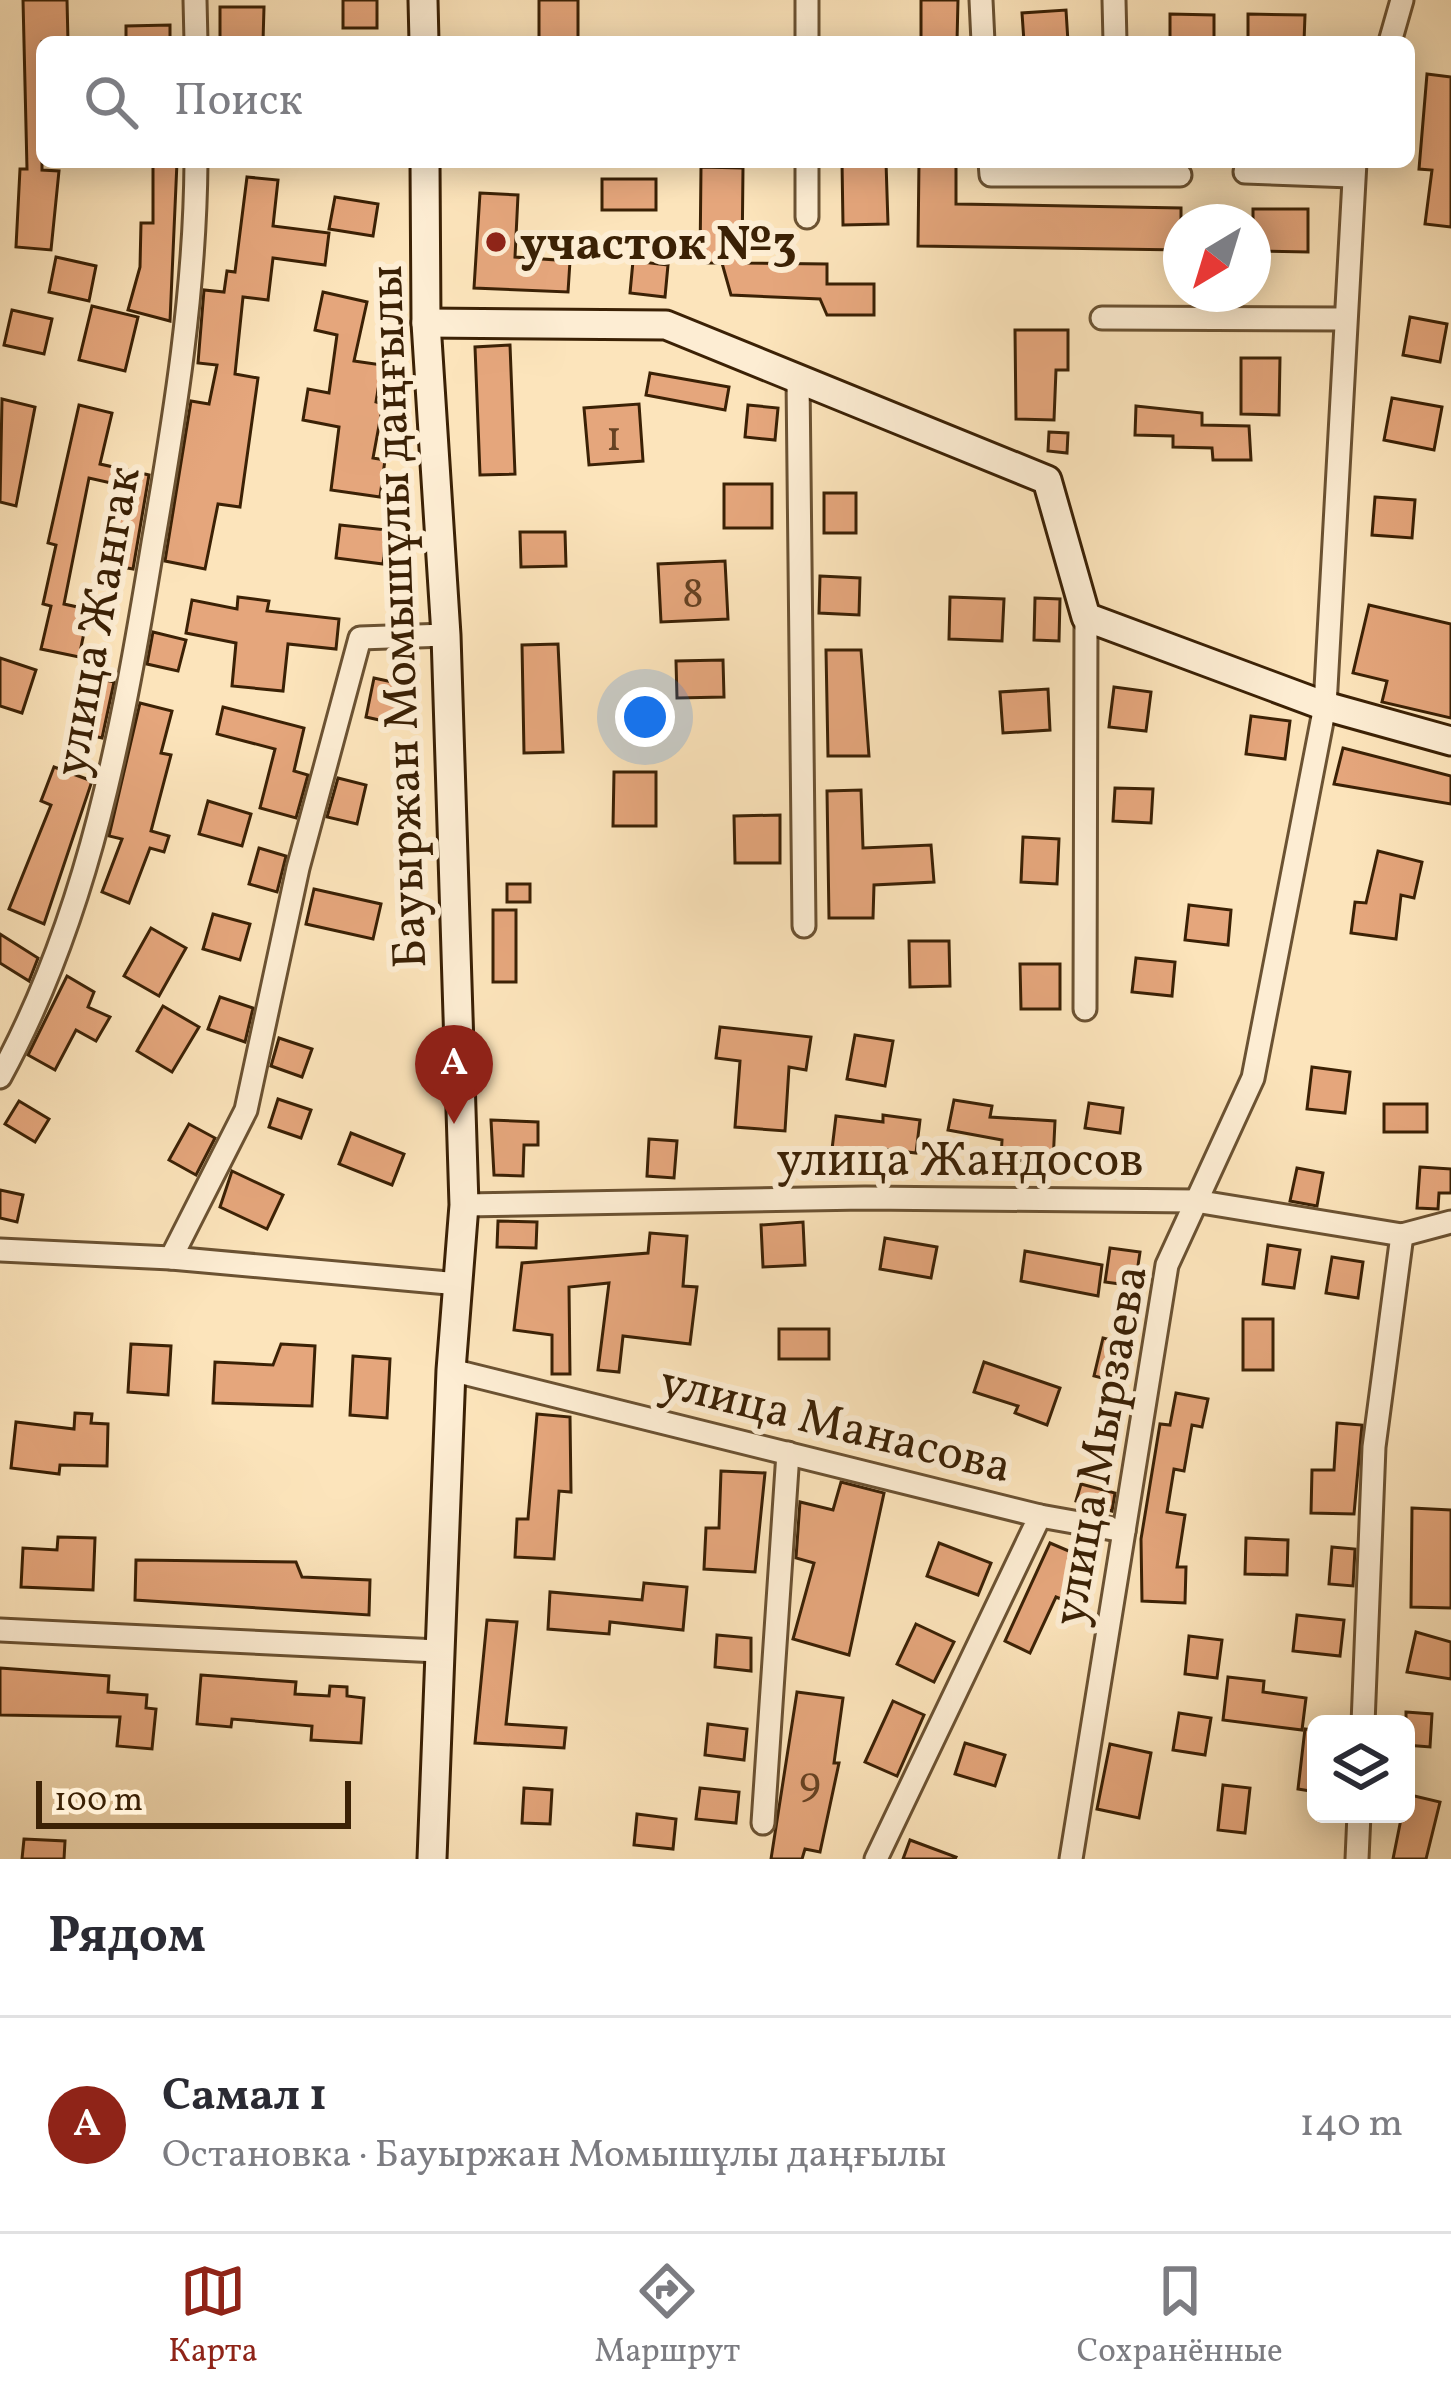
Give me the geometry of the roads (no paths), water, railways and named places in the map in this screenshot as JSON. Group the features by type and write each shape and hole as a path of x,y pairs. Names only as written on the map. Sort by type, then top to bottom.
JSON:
{"main road":[{"path":"423,0 424,36"},
{"name":"Бауыржан Момышұлы даңғылы","path":"424,168 426,323 446,635 464,1205 438,1651 432,1859"},
{"path":"426,323 666,325 1047,481 1086,616 1325,706 1451,741"}],"street":[{"path":"195,0 196,36"},
{"path":"807,0 807,36"},
{"path":"981,0 983,36"},
{"path":"1114,0 1115,36"},
{"path":"1392,36 1402,0"},
{"name":"улица Жангак","path":"0,1077 23,1035 82,875 122,732 190,323 196,168"},
{"path":"807,168 807,217"},
{"path":"990,168 991,176 1117,169 1180,175"},
{"path":"1245,172 1353,169"},
{"name":"улица Мырзаева","path":"1071,1859 1167,1264 1253,1078 1325,706 1353,169"},
{"path":"1102,318 1345,319"},
{"path":"798,379 804,926"},
{"path":"1085,1009 1086,616"},
{"path":"171,1258 246,1110 298,868 360,638 446,635"},
{"name":"улица Жандосов","path":"464,1205 865,1198 1195,1201 1402,1235 1451,1222"},
{"path":"1363,1715 1374,1447 1402,1235"},
{"path":"0,1250 171,1258 459,1284"},
{"name":"улица Манасова","path":"452,1370 1040,1516 876,1859"},
{"path":"763,1823 788,1454"},
{"path":"1040,1516 1124,1531"},
{"path":"0,1630 438,1651"},
{"path":"1357,1859 1359,1823"}],"place":[{"name":"участок №3","path":"496,242"},
{"name":"Самал 1","path":"454,1124"}]}
